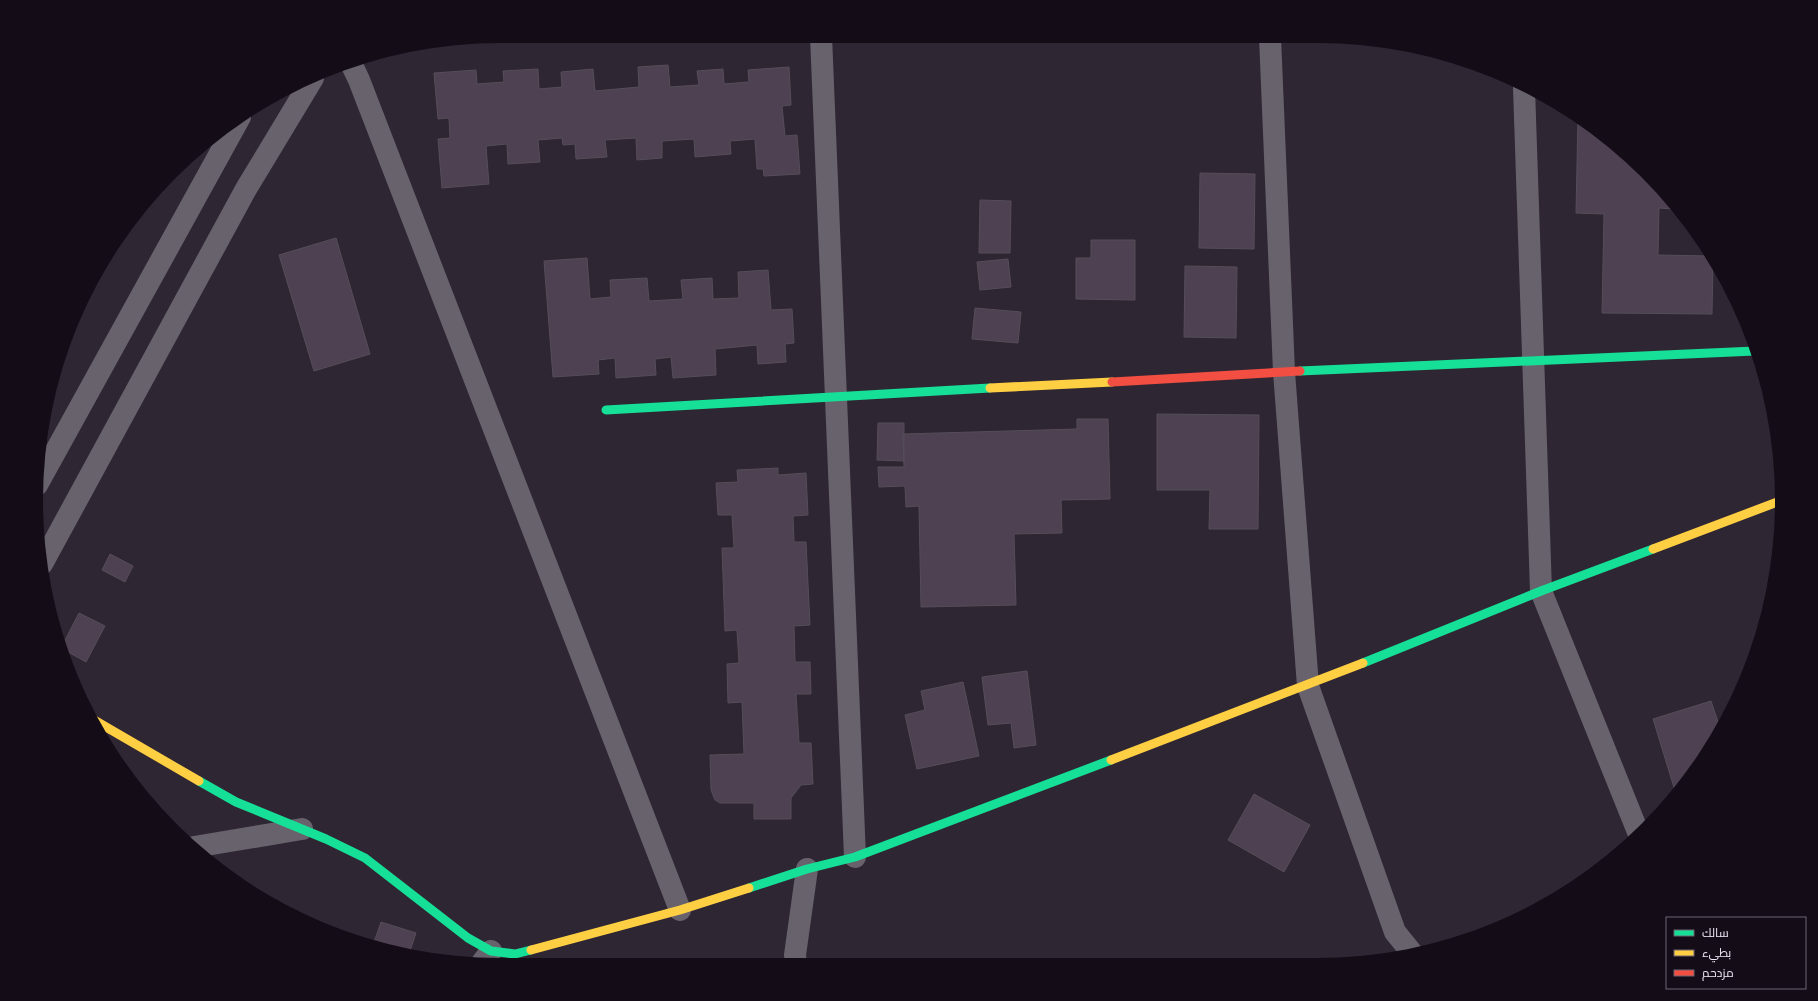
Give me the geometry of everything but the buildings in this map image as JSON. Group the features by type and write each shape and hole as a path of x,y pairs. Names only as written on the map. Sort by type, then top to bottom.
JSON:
{"street":[{"path":"821,43 855,857"},
{"path":"1270,43 1284,372 1308,686 1395,932 1408,949"},
{"path":"353,67 680,910"},
{"path":"47,556 246,189 309,85"},
{"path":"1524,92 1532,362 1541,591 1636,828"},
{"path":"44,472 233,130"},
{"path":"606,410 1284,372 1750,351"},
{"path":"489,958 515,954 680,910 808,869 855,857 1308,686 1541,591 1775,503"},
{"path":"101,724 236,802 302,829 366,858 468,938 486,958"},
{"path":"201,846 302,829"},
{"path":"795,958 808,869"}],"traffic: fast":[{"path":"1300,371 1750,351"},
{"path":"606,410 990,388"},
{"path":"1363,663 1541,591 1653,549"},
{"path":"749,888 807,869 855,857 1111,760"},
{"path":"199,781 236,802 326,839 365,858 468,938 491,951 515,954 531,950"}],"traffic: slow":[{"path":"990,388 1112,382"},
{"path":"1653,549 1775,503"},
{"path":"1111,760 1363,663"},
{"path":"102,724 199,781"},
{"path":"531,950 680,910 749,888"}],"traffic: jam":[{"path":"1112,382 1300,371"}]}
